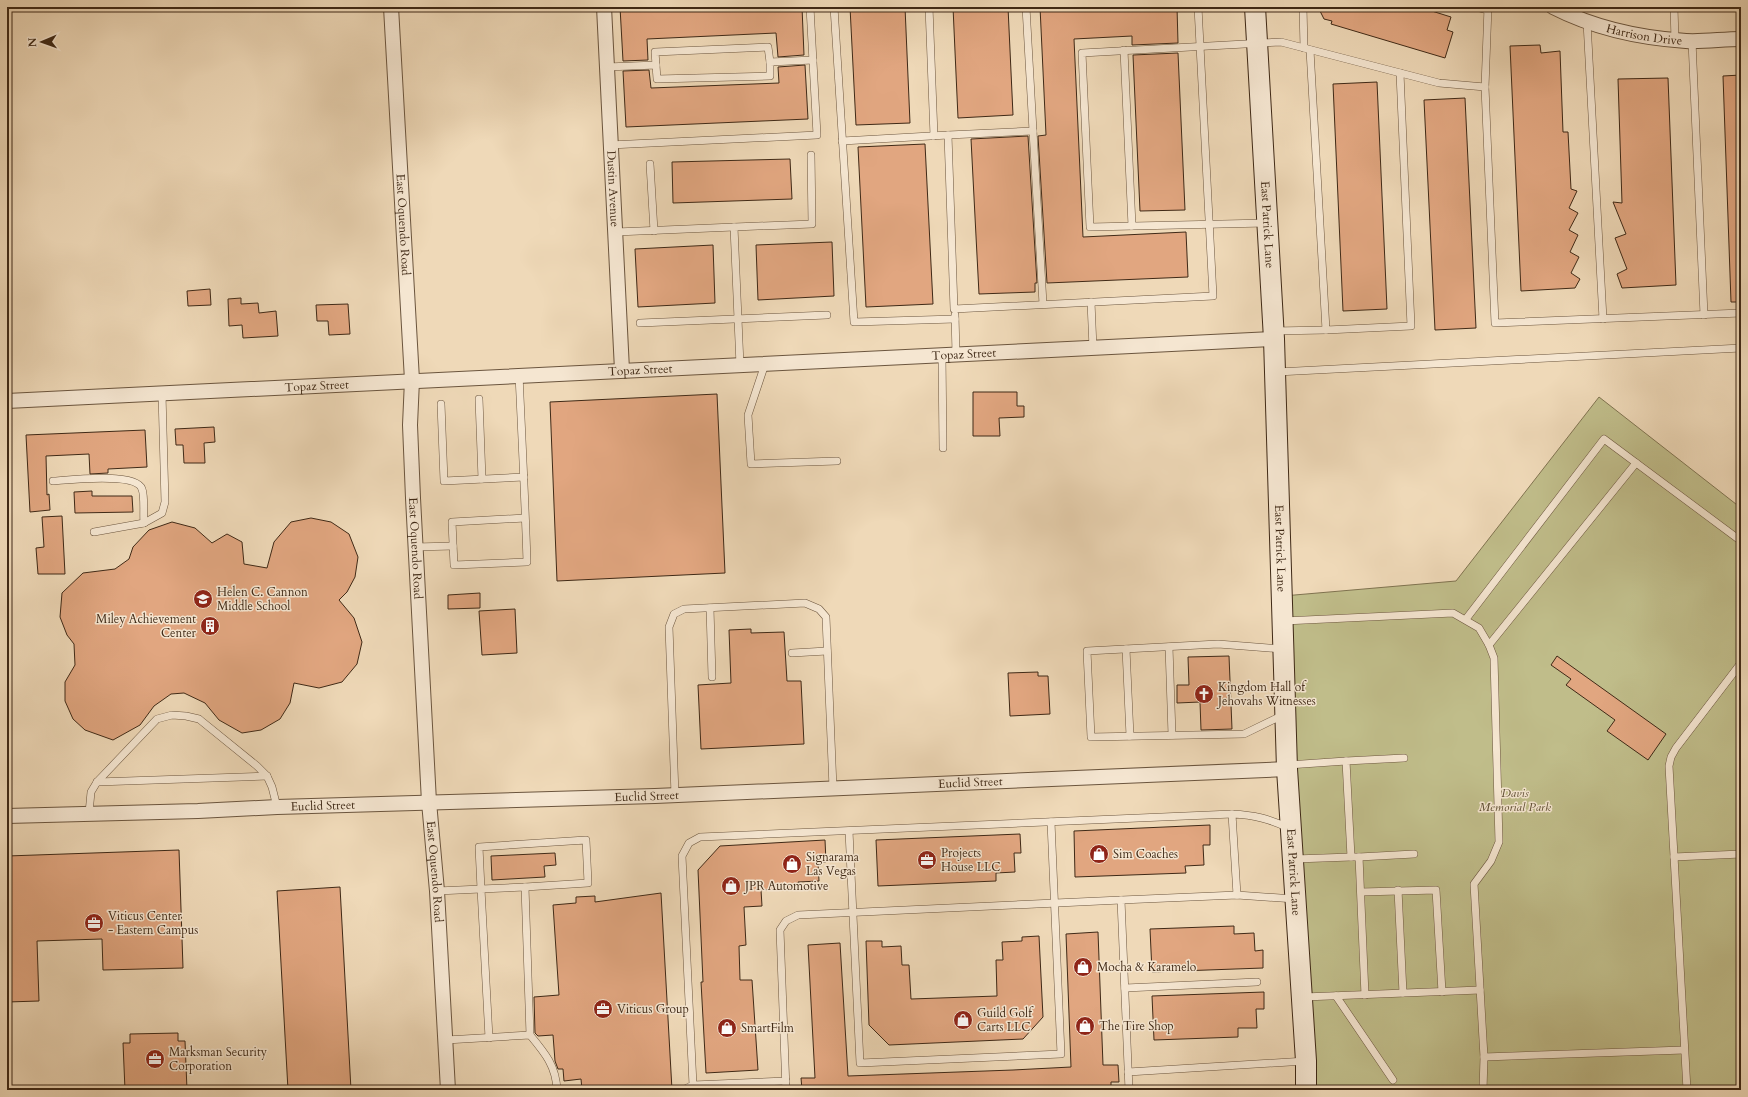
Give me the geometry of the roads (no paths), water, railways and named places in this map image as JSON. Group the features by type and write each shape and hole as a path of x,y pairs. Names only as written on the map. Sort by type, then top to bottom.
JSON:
{"main road":[{"name":"East Patrick Lane","path":"1255,7 1275,372 1287,767 1306,1061 1306,1090"}],"street":[{"name":"East Oquendo Road","path":"391,7 412,380 410,424 415,547 429,802 438,891 448,1090"},
{"name":"Dustin Avenue","path":"604,7 622,370"},
{"name":"Harrison Drive","path":"1553,7 1576,19 1631,35 1675,40 1741,39"},
{"name":"Topaz Street","path":"7,401 386,384 412,380 1093,348 1273,335"},
{"name":"Euclid Street","path":"7,816 276,806 676,795 1287,767"}],"lane":[{"path":"610,145 816,135 810,7"},
{"path":"834,7 854,322 955,319"},
{"path":"929,7 934,136"},
{"path":"1026,7 1043,304"},
{"path":"954,309 1213,296 1198,7"},
{"path":"1303,7 1326,330"},
{"path":"1476,7 1488,9 1485,87 1495,323 1741,313"},
{"path":"1674,7 1675,40"},
{"path":"1587,22 1603,319"},
{"path":"1692,40 1704,315"},
{"path":"1266,223 1090,227 1082,53 1280,42 1439,84 1485,87"},
{"path":"768,47 770,76 657,79 656,66 655,52 768,47"},
{"path":"1124,50 1132,226"},
{"path":"770,62 812,60"},
{"path":"607,67 656,66"},
{"path":"1273,335 1326,330 1411,326 1400,73"},
{"path":"842,141 1033,131"},
{"path":"948,135 956,354"},
{"path":"616,232 812,224 811,155"},
{"path":"650,164 654,231"},
{"path":"734,227 740,365"},
{"path":"1090,302 1093,348"},
{"path":"640,323 827,315"},
{"path":"1275,372 1741,348"},
{"path":"942,355 944,448"},
{"path":"765,363 748,415 751,464 837,461"},
{"path":"518,375 524,477 527,562 454,565 452,522 525,518"},
{"path":"94,532 144,523 162,513 165,502 162,394"},
{"path":"479,399 482,479"},
{"path":"441,404 444,480 524,477"},
{"path":"1466,619 1604,439 1741,541"},
{"path":"1489,645 1636,463"},
{"path":"53,481 117,478 136,482 142,489 144,523"},
{"path":"415,547 453,546"},
{"path":"676,795 669,627 674,614 684,609 805,603 819,609 826,617 833,788"},
{"path":"710,608 712,677"},
{"path":"1283,621 1453,613 1466,619 1479,628 1489,645 1494,658 1499,842 1491,861 1474,884 1484,1057 1484,1090"},
{"path":"1284,649 1218,644 1087,650 1091,737 1244,734 1285,714"},
{"path":"1169,646 1172,735"},
{"path":"1126,649 1130,736"},
{"path":"792,653 827,651"},
{"path":"1687,1090 1674,857 1670,766 1671,757 1676,748 1741,663"},
{"path":"89,814 91,792 96,782 157,719 172,716 186,716 199,719 257,766 267,776 272,787 276,806"},
{"path":"1287,767 1346,761 1404,758"},
{"path":"1346,761 1350,857"},
{"path":"96,782 267,776"},
{"path":"1232,814 1237,895"},
{"path":"693,1085 682,856 689,843 700,837 1232,814 1255,815 1274,821 1291,829"},
{"path":"849,831 860,1062 1061,1054 1051,822"},
{"path":"438,891 481,889 525,887 588,883 586,840 479,847 481,889 489,1038"},
{"path":"1293,859 1414,854"},
{"path":"1674,857 1741,854"},
{"path":"1359,857 1365,995"},
{"path":"525,887 530,1035 549,1058 556,1079 557,1090"},
{"path":"1398,890 1403,993"},
{"path":"1361,892 1436,890 1442,992"},
{"path":"786,1090 780,930 786,921 798,916 1237,895 1295,899"},
{"path":"1121,900 1129,1090"},
{"path":"1125,988 1257,982"},
{"path":"1302,997 1480,990"},
{"path":"1336,996 1393,1080"},
{"path":"446,1040 530,1035"},
{"path":"1484,1057 1684,1050"},
{"path":"1128,1072 1306,1061"},
{"path":"683,1090 693,1085 786,1081"}],"place":[{"name":"Helen C. Cannon Middle School","path":"203,599"},
{"name":"Miley Achievement Center","path":"210,626"},
{"name":"Kingdom Hall of Jehovahs Witnesses","path":"1204,694"},
{"name":"Sim Coaches","path":"1099,854"},
{"name":"Projects House LLC","path":"927,860"},
{"name":"Signarama Las Vegas","path":"792,864"},
{"name":"JPR Automotive","path":"731,886"},
{"name":"Viticus Center - Eastern Campus","path":"94,923"},
{"name":"Mocha & Karamelo","path":"1083,967"},
{"name":"Viticus Group","path":"603,1009"},
{"name":"Guild Golf Carts LLC","path":"963,1020"},
{"name":"The Tire Shop","path":"1085,1026"},
{"name":"SmartFilm","path":"727,1028"},
{"name":"Marksman Security Corporation","path":"155,1059"}],"park label":[{"name":"Davis Memorial Park","path":"1515,800"}]}
